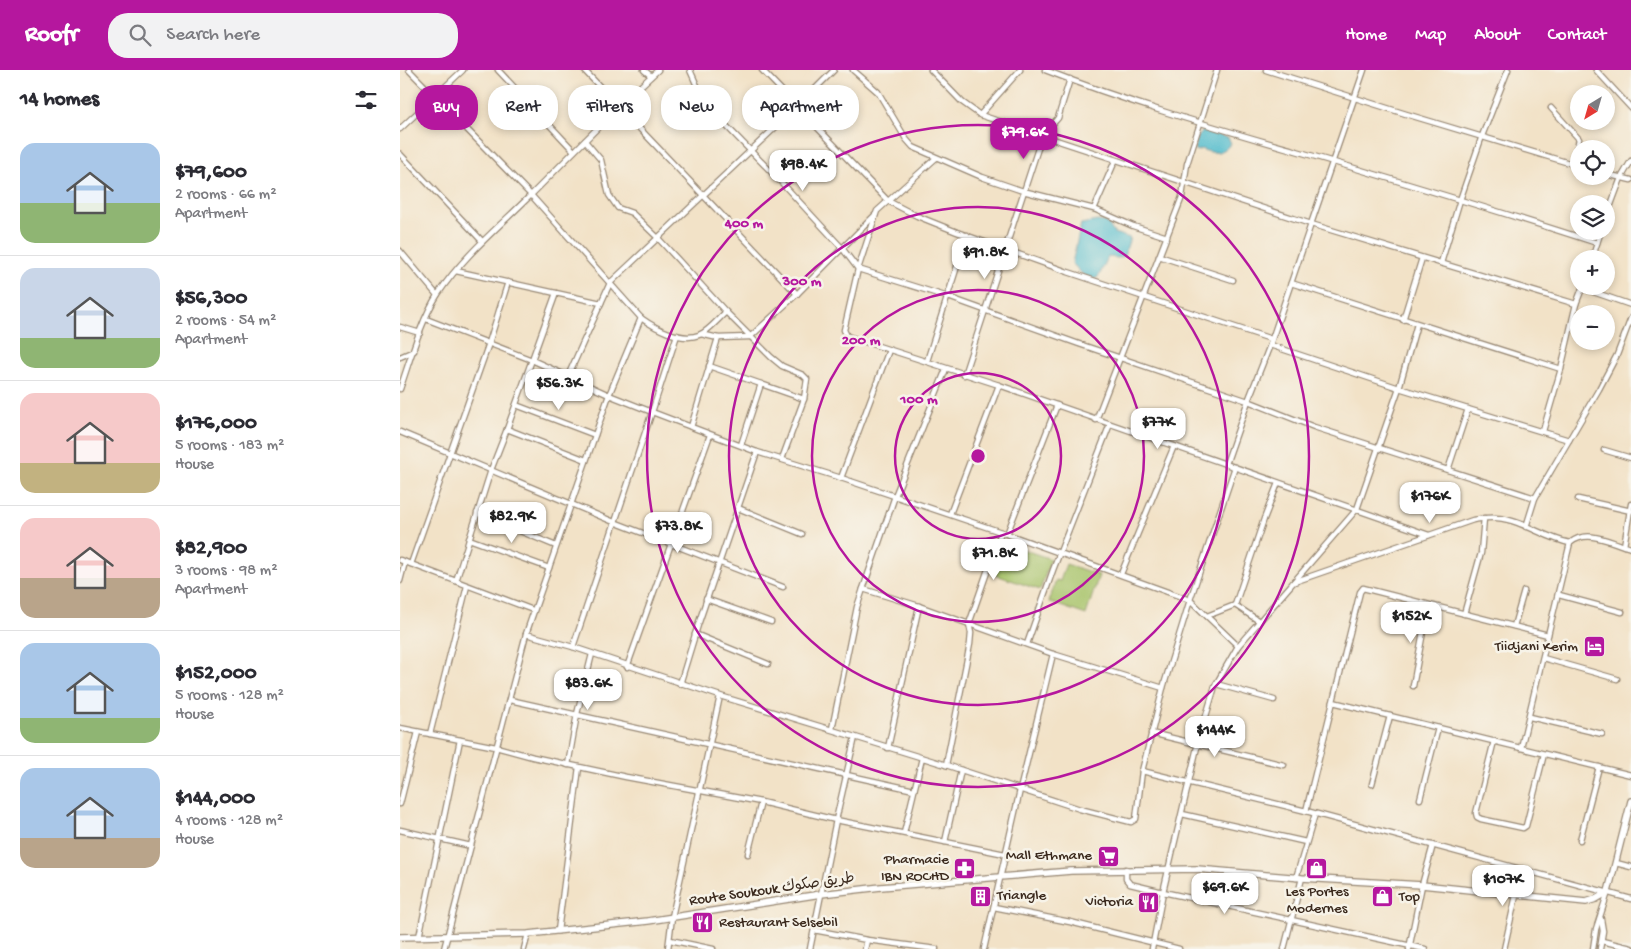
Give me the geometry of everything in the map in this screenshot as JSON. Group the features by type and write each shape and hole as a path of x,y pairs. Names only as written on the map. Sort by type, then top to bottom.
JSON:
{"street":[{"path":"408,70 423,85"},
{"path":"447,85 463,70"},
{"path":"498,70 574,151"},
{"path":"584,70 599,85"},
{"path":"644,70 651,76"},
{"path":"642,85 658,70"},
{"path":"690,70 705,104 842,248 858,269 948,297 1248,401 1314,427 1379,446 1535,498"},
{"path":"762,70 777,85"},
{"path":"819,85 834,70"},
{"path":"853,70 878,92 906,139 913,147 982,177 1023,191 1094,209 1133,226 1166,236"},
{"path":"931,70 962,102 980,115 1311,224 1576,304"},
{"path":"980,115 1020,70"},
{"path":"1045,70 1200,123 1460,200 1596,243"},
{"path":"1096,420 1182,197 1187,164 1217,70"},
{"path":"1266,70 1570,163"},
{"path":"1226,464 1364,70"},
{"path":"1442,263 1460,200 1482,136 1508,70"},
{"path":"1596,70 1631,108"},
{"path":"964,375 1042,136 1058,118 1070,80"},
{"path":"1551,108 1579,140"},
{"path":"400,129 415,115"},
{"path":"466,130 531,195 641,318 653,326 678,335 694,336 701,334 726,312"},
{"path":"400,389 420,333 437,295 482,241 596,130"},
{"path":"642,130 797,294"},
{"path":"568,376 610,283 771,130"},
{"path":"820,130 888,201 917,216 967,236 1399,388 1569,440"},
{"path":"585,141 601,160 609,195 618,208 632,213 657,237 726,312 776,362 803,375 806,379 804,398 782,460"},
{"path":"400,154 482,241"},
{"path":"701,334 718,338 750,337 797,294 880,208 936,158"},
{"path":"1094,209 1115,160"},
{"path":"1615,196 1631,161"},
{"path":"1615,176 1631,180"},
{"path":"876,214 858,269 844,330 847,336 999,385 1429,535"},
{"path":"927,361 967,236"},
{"path":"1594,250 1597,240"},
{"path":"400,251 437,295"},
{"path":"1159,256 1233,280"},
{"path":"1403,320 1422,258"},
{"path":"456,271 601,303"},
{"path":"411,564 508,282"},
{"path":"1290,283 1561,369"},
{"path":"456,581 491,470 508,430 556,293"},
{"path":"1544,431 1580,295"},
{"path":"1604,295 1631,305"},
{"path":"444,949 533,610 609,395 641,318"},
{"path":"1526,527 1535,498 1599,389 1617,355 1631,318"},
{"path":"426,319 532,360 609,395 710,435 950,514 1190,600 1238,646"},
{"path":"1153,946 1163,892 1170,869 1198,743 1208,705 1216,684 1238,646 1357,509 1399,388 1417,324"},
{"path":"400,327 420,333"},
{"path":"573,647 678,335"},
{"path":"691,427 718,338"},
{"path":"841,478 888,350"},
{"path":"400,357 414,351"},
{"path":"710,366 804,398"},
{"path":"832,730 857,607 895,496 946,369"},
{"path":"741,445 762,384"},
{"path":"950,514 999,385"},
{"path":"516,405 595,435"},
{"path":"1007,534 1057,405"},
{"path":"1448,470 1468,409"},
{"path":"1027,644 1044,594 1110,424"},
{"path":"508,430 586,460"},
{"path":"400,432 614,522 783,587"},
{"path":"627,667 710,435"},
{"path":"1121,574 1174,446"},
{"path":"1604,450 1631,458"},
{"path":"680,684 706,599 757,452"},
{"path":"526,634 573,647 680,684 946,765 1080,809 1131,822 1136,819 1142,771 1163,688 1190,600 1235,467"},
{"path":"1207,616 1235,605 1278,483"},
{"path":"1578,499 1630,511"},
{"path":"1624,546 1631,504"},
{"path":"738,508 802,534"},
{"path":"477,514 556,546"},
{"path":"1293,582 1473,520 1484,518 1496,518 1570,543"},
{"path":"1464,614 1481,553 1484,518"},
{"path":"946,765 971,638 969,624 1001,532"},
{"path":"1521,748 1530,717 1542,658 1559,595 1570,543 1577,537 1586,536 1597,537 1631,548"},
{"path":"469,538 548,568"},
{"path":"400,581 403,561 533,610"},
{"path":"430,734 467,586"},
{"path":"1306,811 1363,588 1548,635"},
{"path":"863,589 919,606 1053,654 1163,688"},
{"path":"1514,626 1524,591"},
{"path":"1559,595 1622,612"},
{"path":"706,599 771,622"},
{"path":"1235,605 1259,621"},
{"path":"1413,686 1428,605"},
{"path":"888,748 919,606"},
{"path":"695,634 768,664"},
{"path":"568,765 577,714 592,654"},
{"path":"984,949 1053,654"},
{"path":"1542,658 1617,679"},
{"path":"1216,684 1274,700"},
{"path":"668,949 672,917 720,696"},
{"path":"510,700 914,790"},
{"path":"1333,702 1631,775"},
{"path":"1372,784 1390,716"},
{"path":"1530,717 1602,734"},
{"path":"400,728 496,747 568,765 761,802 836,820 1005,854"},
{"path":"1420,799 1438,728"},
{"path":"400,804 418,732"},
{"path":"1151,733 1284,765"},
{"path":"810,949 855,737"},
{"path":"419,937 460,740"},
{"path":"1494,741 1476,817 1523,828 1526,826 1544,754"},
{"path":"904,833 922,758"},
{"path":"558,931 580,767"},
{"path":"1580,840 1600,767"},
{"path":"945,842 961,770"},
{"path":"1142,771 1306,811 1631,899"},
{"path":"1592,949 1631,801"},
{"path":"748,854 761,802"},
{"path":"1182,814 1306,842"},
{"path":"1284,949 1306,842 1315,814"},
{"path":"1625,825 1631,820"},
{"path":"400,830 471,846"},
{"path":"1410,948 1422,885 1433,845"},
{"path":"1616,863 1631,867"},
{"path":"1126,869 1126,878 1130,884 1290,919 1410,948 1425,949"},
{"name":"Route Soukouk طريق صكوك","path":"400,937 528,934 672,917 821,894 1071,870 1198,869 1299,878 1422,885 1586,902 1608,892"},
{"path":"1504,949 1522,869"},
{"path":"994,907 1070,922 1153,946 1179,949"},
{"path":"1600,949 1602,941 1601,918"},
{"path":"814,930 867,940 936,949"},
{"path":"524,949 528,934"},
{"path":"670,940 712,949"},
{"path":"865,949 867,940"},
{"path":"1602,941 1631,948"}],"green space":[{"path":"1004,543 1051,559 1040,590 993,574"},
{"path":"1066,564 1099,575 1086,615 1049,602 1056,580 1060,581"}],"water":[{"path":"1204,130 1228,138 1231,143 1228,147 1218,152 1201,149 1196,151 1194,149 1198,137"},
{"path":"1097,221 1107,222 1114,233 1130,238 1124,256 1119,258 1108,257 1099,276 1095,279 1083,275 1072,263 1081,224"}],"place":[{"name":"Tiidjani Kerim","path":"1594,647"},
{"name":"Mall Ethmane","path":"1108,856"},
{"name":"Pharmacie IBN ROCHD","path":"965,869"},
{"name":"Les Portes Modernes","path":"1317,869"},
{"name":"Triangle","path":"981,896"},
{"name":"Top","path":"1383,897"},
{"name":"Victoria","path":"1149,902"},
{"name":"Restaurant Selsebil","path":"703,923"}]}
